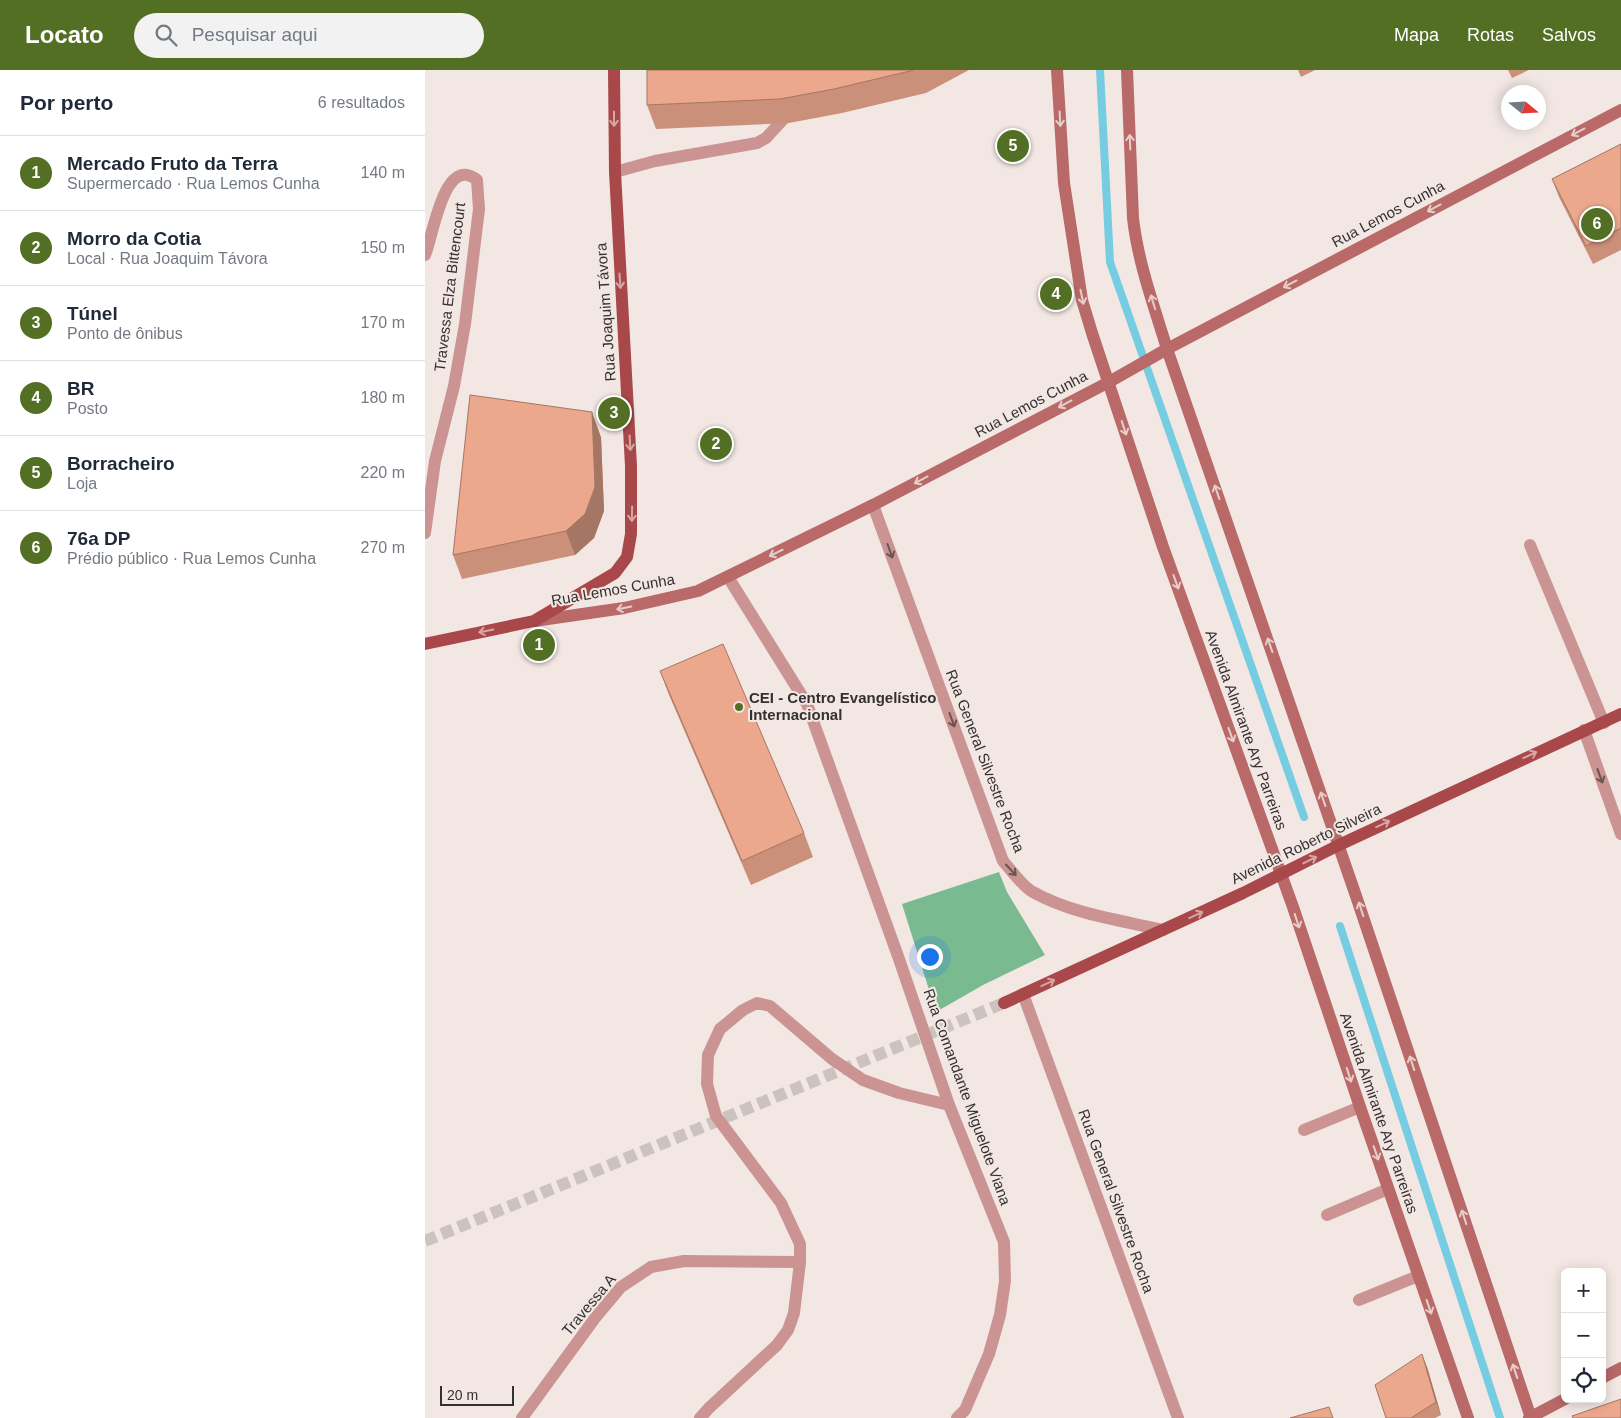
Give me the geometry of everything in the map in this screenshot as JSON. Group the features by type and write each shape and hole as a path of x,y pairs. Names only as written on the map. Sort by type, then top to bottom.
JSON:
{"main road":[{"name":"Rua Joaquim Távora","path":"534,621 615,573 627,557 631,534 631,466 615,172 614,70"},
{"name":"Avenida Almirante Ary Parreiras","path":"1057,70 1064,183 1082,300 1163,547 1281,875 1468,1418"},
{"path":"1127,70 1135,241 1167,349 1339,845 1530,1418 1561,1401"},
{"name":"Rua Lemos Cunha","path":"425,644 534,621 623,608 698,591 873,505 1621,110"},
{"name":"Avenida Roberto Silveira","path":"1004,1003 1281,875 1339,845 1621,714"},
{"path":"1606,1376 1621,1368"}],"street":[{"path":"615,172 655,161 757,143 765,138 798,103"},
{"name":"Travessa Elza Bittencourt","path":"425,255 445,191 453,180 462,175 473,176 477,180 479,209 465,324 454,386 435,462 425,533"},
{"name":"Rua General Silvestre Rocha","path":"873,505 1003,862 1031,892 1095,915 1163,930"},
{"path":"1530,545 1603,723"},
{"name":"Rua Comandante Miguelote Viana","path":"728,576 807,704 899,959 949,1105 1004,1242 1005,1281 1000,1315 989,1354 965,1410 957,1418"},
{"path":"1584,730 1621,834"},
{"name":"Rua General Silvestre Rocha","path":"1023,994 1178,1418"},
{"path":"700,1418 777,1345 788,1330 794,1313 800,1262 800,1244 781,1203 716,1116 707,1084 708,1055 720,1029 743,1010 757,1003 770,1006 832,1059 863,1080 899,1093 949,1105"},
{"path":"1303,1130 1360,1107"},
{"path":"1327,1215 1388,1189"},
{"name":"Travessa A","path":"522,1418 595,1318 621,1287 651,1267 684,1261 800,1262"},
{"path":"1359,1300 1419,1276"}],"green space":[{"path":"999,872 1007,892 1045,955 983,985 936,1012 902,904"}],"building":[{"path":"647,70 914,70 834,89 780,99 647,105"},
{"path":"1621,144 1621,228 1586,246 1552,179"},
{"path":"470,395 592,412 595,487 585,514 566,531 453,555"},
{"path":"723,644 804,833 742,861 660,671"},
{"path":"1422,1354 1436,1402 1411,1418 1386,1418 1375,1385"},
{"path":"1621,1399 1621,1418 1573,1418 1572,1416"},
{"path":"1329,1407 1333,1418 1290,1418"}],"waterway":[{"path":"1100,70 1110,262 1304,817"},
{"path":"1340,926 1500,1418"}],"tunnel":[{"path":"425,1241 1004,1003"}],"place":[{"name":"Borracheiro","path":"1013,146"},
{"name":"76a DP","path":"1597,224"},
{"name":"BR","path":"1056,294"},
{"name":"Túnel","path":"614,413"},
{"name":"Morro da Cotia","path":"716,444"},
{"name":"Mercado Fruto da Terra","path":"539,645"},
{"name":"CEI - Centro Evangelístico Internacional","path":"739,707"}]}
